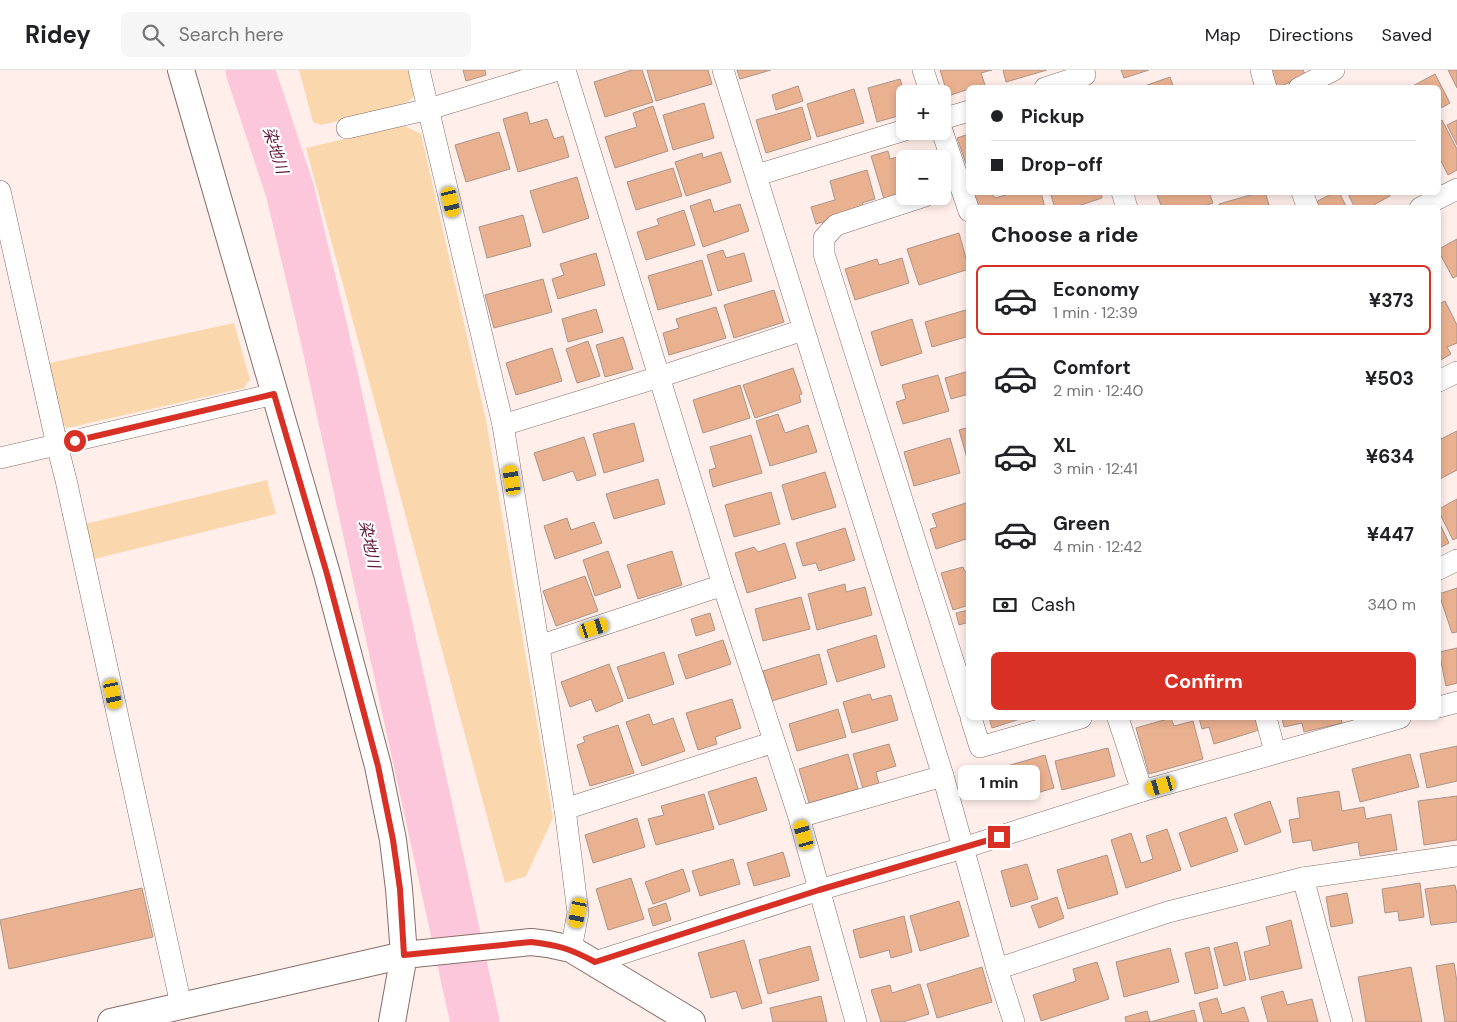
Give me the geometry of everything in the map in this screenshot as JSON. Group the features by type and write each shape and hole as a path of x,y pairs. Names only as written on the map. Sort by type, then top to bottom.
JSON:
{"street":[{"path":"181,70 327,574 378,766 393,840 400,889 404,955 392,1022"},
{"path":"419,70 503,425 565,808 578,913 572,950"},
{"path":"347,128 429,110 558,70"},
{"path":"566,70 723,585 799,817 856,1022"},
{"path":"723,70 943,776 997,969 1014,1022"},
{"path":"923,70 927,85"},
{"path":"1261,70 1265,85"},
{"path":"1305,85 1334,70"},
{"path":"1057,85 1086,78"},
{"path":"951,116 966,112"},
{"path":"757,175 896,133"},
{"path":"944,140 952,188 966,207"},
{"path":"1426,205 1457,189"},
{"path":"0,191 66,480 181,1005"},
{"path":"897,205 836,225 824,238 824,254 966,703"},
{"path":"503,425 804,330"},
{"path":"1441,380 1457,372"},
{"path":"0,458 274,394"},
{"path":"1441,568 1457,560"},
{"path":"540,646 723,585"},
{"path":"1441,706 1457,702"},
{"path":"972,720 980,747 1074,720"},
{"path":"1119,720 1142,791"},
{"path":"1267,720 1275,752"},
{"path":"595,962 819,890 963,848 1142,791 1393,720"},
{"path":"565,808 774,742"},
{"path":"799,817 943,776"},
{"path":"997,969 1168,912 1303,878 1457,856"},
{"path":"1303,878 1342,1022"},
{"path":"111,1022 404,955 513,943 548,944 572,950 595,962 692,1022"}],"shaded area":[{"path":"299,70 408,70 416,95 402,106 321,125 313,122"},
{"path":"403,125 421,134 486,420 553,818 526,876 505,883 306,148"},
{"path":"234,323 250,380 244,388 67,428 58,420 45,364"},
{"path":"267,480 276,514 94,559 85,524"}],"building":[{"path":"463,70 485,70 486,75 466,81"},
{"path":"632,70 642,70 653,102 605,117 594,82"},
{"path":"647,70 708,70 712,84 656,101"},
{"path":"737,70 771,70 740,79"},
{"path":"940,70 992,70 981,73 985,85 966,85 966,90 951,95 951,85 945,85"},
{"path":"1003,70 1047,70 1006,82"},
{"path":"1121,70 1149,70 1124,78"},
{"path":"1269,70 1303,70 1305,74 1284,85 1276,85"},
{"path":"1448,70 1457,70 1457,88"},
{"path":"1435,74 1441,85 1415,85"},
{"path":"1170,77 1173,85 1147,85"},
{"path":"900,79 902,85 896,85 896,117 877,122 868,88"},
{"path":"798,86 803,101 776,110 772,95"},
{"path":"1441,86 1450,103 1441,108"},
{"path":"854,89 864,123 817,137 807,104"},
{"path":"704,103 714,138 673,150 663,115"},
{"path":"653,106 668,151 615,168 605,137 637,127 633,113"},
{"path":"802,107 811,139 766,153 756,120"},
{"path":"527,112 530,124 547,119 554,139 563,136 569,157 518,172 503,119"},
{"path":"1457,120 1457,145 1447,125"},
{"path":"1441,121 1457,149 1457,170 1448,175 1441,161"},
{"path":"499,132 510,169 466,182 455,145"},
{"path":"966,135 966,164 957,138"},
{"path":"888,151 890,159 896,157 896,196 884,199 871,156"},
{"path":"721,152 731,182 686,196 675,162 702,153 703,158"},
{"path":"673,168 682,196 636,210 627,182"},
{"path":"867,170 875,199 862,203 864,210 816,224 811,207 835,200 830,181"},
{"path":"577,177 589,218 543,233 530,191"},
{"path":"974,195 993,195 995,198 1006,195 1042,195 1044,205 976,205"},
{"path":"1051,195 1102,195 1102,198 1081,205 1054,205"},
{"path":"1157,195 1210,195 1213,203 1207,205 1161,205"},
{"path":"1250,195 1266,195 1269,205 1219,205"},
{"path":"1329,195 1340,195 1346,205 1312,205"},
{"path":"1348,195 1390,195 1374,205 1354,205"},
{"path":"710,199 714,212 740,204 749,231 703,247 690,206"},
{"path":"684,210 695,245 646,260 637,232 659,225 657,219"},
{"path":"523,215 531,246 487,258 479,227"},
{"path":"959,233 966,258 966,270 919,285 907,249"},
{"path":"1457,239 1457,276 1453,278 1441,256 1441,248"},
{"path":"723,250 726,258 744,253 752,281 718,291 707,255"},
{"path":"596,253 605,285 558,299 552,279 564,275 560,264"},
{"path":"902,258 909,283 855,300 845,269 877,259 879,265"},
{"path":"702,260 712,295 658,310 648,276"},
{"path":"543,279 552,312 494,328 485,295"},
{"path":"774,290 784,322 734,338 724,305"},
{"path":"1445,301 1457,325 1457,343 1447,347 1451,354 1441,360 1441,303"},
{"path":"716,307 726,338 669,355 663,333 679,328 676,319"},
{"path":"596,309 603,332 568,342 562,319"},
{"path":"966,310 966,337 932,347 925,322"},
{"path":"912,319 922,353 881,366 871,332"},
{"path":"623,337 633,369 605,377 596,345"},
{"path":"588,341 600,376 577,383 566,349"},
{"path":"552,348 562,381 516,395 506,363"},
{"path":"793,368 802,394 799,395 801,402 755,418 743,385"},
{"path":"966,372 966,395 951,399 945,378"},
{"path":"938,375 949,411 903,424 896,402 906,399 902,385"},
{"path":"740,385 750,418 703,433 693,400"},
{"path":"778,414 785,433 808,425 817,452 770,466 756,421"},
{"path":"634,423 644,461 604,473 593,434"},
{"path":"966,428 966,454 959,430"},
{"path":"1457,431 1457,470 1441,478 1441,439"},
{"path":"751,435 762,473 713,487 709,470 716,468 710,447"},
{"path":"584,437 596,475 577,481 573,471 543,481 534,453"},
{"path":"950,438 960,473 914,486 904,452"},
{"path":"825,472 836,507 792,520 782,485"},
{"path":"658,479 665,504 614,519 606,494"},
{"path":"771,492 780,524 734,537 725,505"},
{"path":"1457,499 1457,538 1453,540 1441,516 1441,508"},
{"path":"966,503 966,539 936,549 930,529 937,527 932,514"},
{"path":"567,518 571,530 594,522 602,543 555,559 544,526"},
{"path":"1441,526 1449,543 1441,547"},
{"path":"845,528 855,560 819,571 816,563 803,566 796,543"},
{"path":"785,543 796,578 747,593 735,553 754,547 758,552"},
{"path":"608,551 621,587 595,596 583,560"},
{"path":"672,551 682,585 638,599 627,565"},
{"path":"963,567 966,572 966,606 953,610 941,573"},
{"path":"585,576 598,611 556,626 543,591"},
{"path":"845,584 846,592 865,587 872,615 817,630 808,594"},
{"path":"1457,588 1457,632 1452,633 1441,600 1441,593"},
{"path":"801,597 810,629 763,641 755,609"},
{"path":"966,611 966,623 959,625 956,613"},
{"path":"710,613 715,630 696,636 691,619"},
{"path":"876,635 885,667 837,682 827,650"},
{"path":"723,640 731,664 686,679 678,655"},
{"path":"1457,648 1457,683 1446,686 1441,652"},
{"path":"664,652 674,684 628,699 617,667"},
{"path":"819,654 827,684 772,701 763,671"},
{"path":"609,664 623,701 596,712 591,699 570,707 561,682"},
{"path":"870,694 872,700 891,695 898,720 852,733 843,702"},
{"path":"732,699 741,728 715,737 717,744 698,750 686,713"},
{"path":"838,709 846,737 797,751 789,724"},
{"path":"649,714 653,725 673,718 685,751 642,766 626,722"},
{"path":"990,720 1017,720 992,728"},
{"path":"1164,720 1172,720 1174,726 1193,721 1203,759 1149,774 1136,728"},
{"path":"1200,720 1256,720 1259,730 1214,744 1209,727 1202,729"},
{"path":"1282,720 1341,720 1342,723 1304,732 1302,723 1284,727"},
{"path":"618,725 634,773 590,786 577,745 585,742 583,737"},
{"path":"889,744 896,766 876,772 879,784 863,789 853,754"},
{"path":"1457,746 1457,781 1427,788 1420,754"},
{"path":"1108,748 1115,776 1062,790 1055,761"},
{"path":"848,754 858,789 809,803 799,769"},
{"path":"1410,754 1419,787 1360,802 1352,769"},
{"path":"1045,755 1054,788 1016,799 1007,766"},
{"path":"756,777 767,810 719,825 708,792"},
{"path":"1339,791 1342,811 1364,807 1366,819 1391,814 1397,850 1360,856 1358,842 1313,851 1311,840 1293,843 1289,820 1300,818 1297,798"},
{"path":"704,794 714,829 656,845 648,819 664,815 661,806"},
{"path":"1457,796 1457,840 1424,845 1418,801"},
{"path":"1270,801 1281,832 1245,845 1234,814"},
{"path":"1226,817 1238,851 1191,867 1179,833"},
{"path":"637,818 645,847 593,863 585,835"},
{"path":"1167,829 1181,870 1126,888 1111,840 1131,833 1141,863 1153,859 1146,836"},
{"path":"783,852 790,876 754,886 747,863"},
{"path":"1107,855 1118,894 1068,909 1057,870"},
{"path":"733,859 740,884 700,896 692,871"},
{"path":"1027,864 1038,899 1011,907 1001,871"},
{"path":"683,869 690,891 653,904 645,882"},
{"path":"631,878 644,919 608,930 596,889"},
{"path":"1420,883 1424,917 1399,921 1398,911 1385,913 1382,889"},
{"path":"1455,885 1457,894 1457,922 1431,925 1425,889"},
{"path":"142,888 153,937 9,969 0,920"},
{"path":"1347,893 1353,923 1331,927 1326,897"},
{"path":"1057,897 1064,918 1039,928 1031,906"},
{"path":"959,901 969,936 920,951 910,916"},
{"path":"666,903 671,920 653,926 648,909"},
{"path":"904,916 912,952 891,958 889,950 860,958 853,930"},
{"path":"1291,920 1302,968 1250,980 1244,952 1270,945 1266,927"},
{"path":"744,940 762,1003 742,1009 736,991 711,998 698,953"},
{"path":"1237,942 1246,980 1224,986 1214,948"},
{"path":"810,946 819,980 768,994 759,960"},
{"path":"1209,947 1218,988 1195,994 1185,953"},
{"path":"1170,948 1179,982 1124,997 1116,962"},
{"path":"1097,962 1109,999 1041,1021 1033,995 1076,981 1073,969"},
{"path":"1454,963 1457,982 1457,1022 1445,1022 1436,966"},
{"path":"982,967 992,1002 937,1018 927,984"},
{"path":"1411,967 1422,1022 1366,1022 1358,977"},
{"path":"920,984 929,1014 903,1022 881,1022 871,990 890,985 892,993"},
{"path":"1283,991 1287,1005 1312,999 1318,1022 1268,1022 1261,997"},
{"path":"821,996 827,1022 773,1022 770,1008"},
{"path":"1217,998 1222,1014 1244,1007 1249,1022 1204,1022 1199,1003"},
{"path":"1194,1010 1197,1022 1150,1022"},
{"path":"1147,1011 1150,1022 1126,1022 1125,1017"}],"waterway":[{"name":"染地川","path":"250,70 290,191 323,329 475,1022"}],"route":[{"path":"75,441 274,394 327,574 378,766 393,840 400,889 404,955 531,942 572,950 595,962 819,890 999,837"}]}
